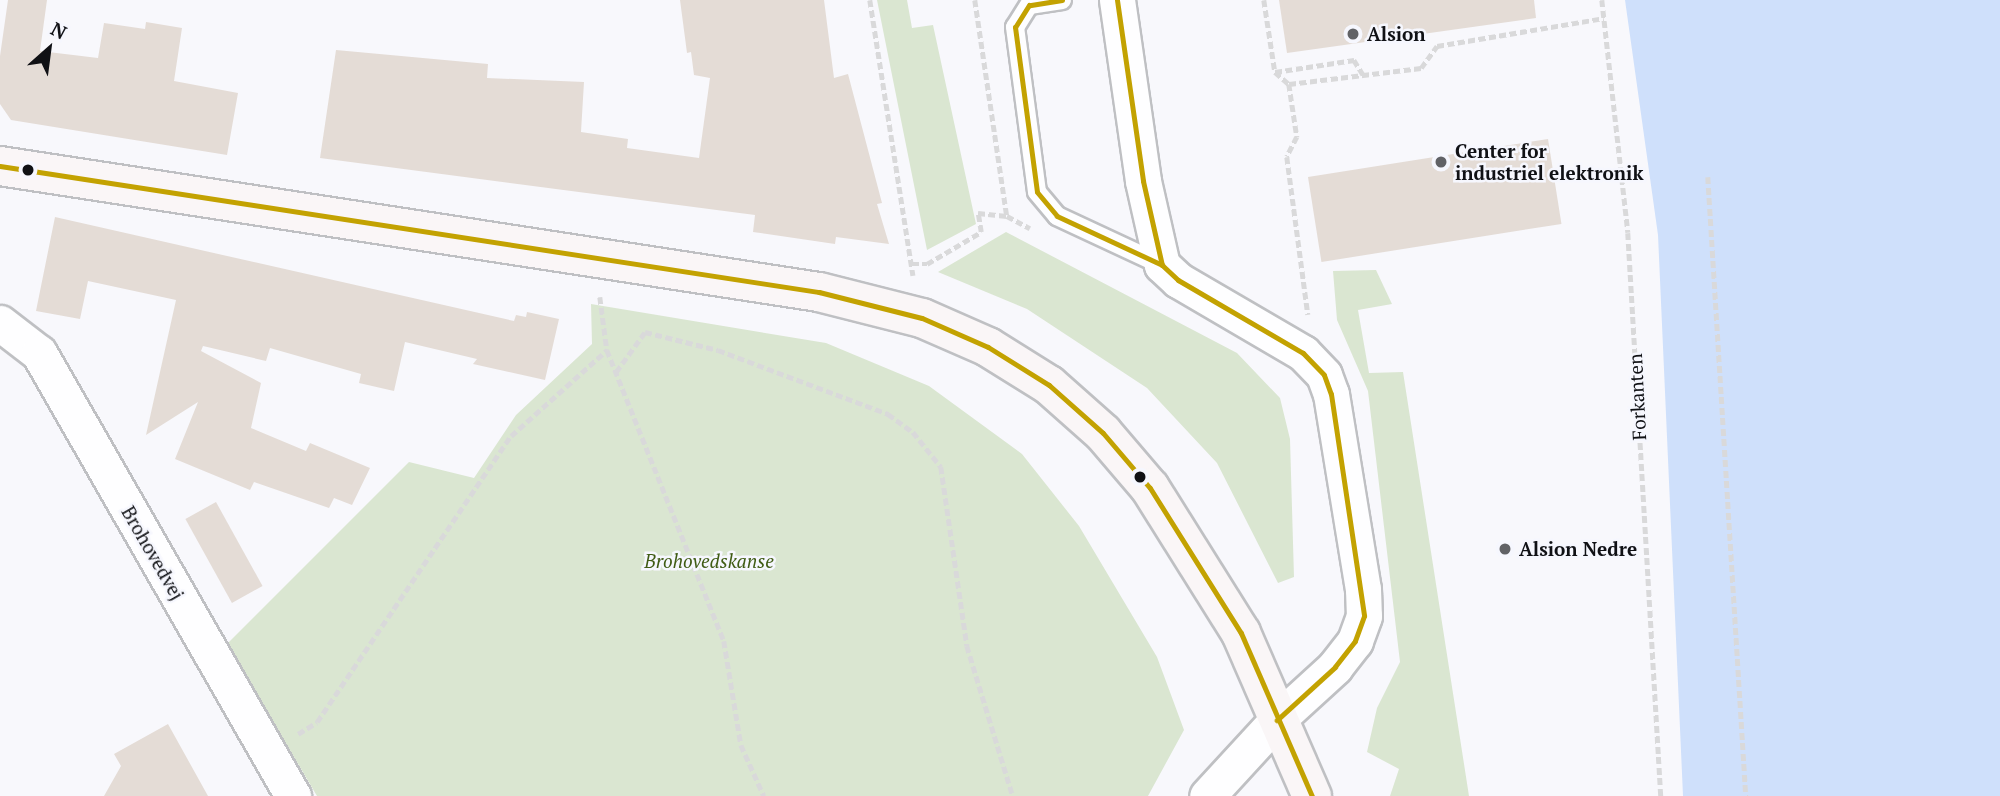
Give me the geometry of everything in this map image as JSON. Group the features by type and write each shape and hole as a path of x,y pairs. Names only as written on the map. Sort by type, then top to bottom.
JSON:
{"street":[{"path":"1117,0 1143,181 1162,265 1178,280 1303,353 1324,375 1331,394 1363,589 1364,616 1355,640 1335,667 1277,720 1207,796"},
{"path":"0,166 819,292 922,318 988,347 1049,385 1103,433 1150,488 1194,553 1241,633 1312,796"},
{"name":"Brohovedvej","path":"0,323 39,354 293,796"}],"lane":[{"path":"1062,0 1029,5 1015,27 1037,192 1057,216 1162,265"}],"path":[{"path":"870,0 922,318"},
{"path":"1264,0 1275,72 1289,84 1297,137 1287,157 1309,309 1303,353"},
{"name":"Forkanten","path":"1602,0 1628,233 1661,796"},
{"path":"1289,84 1421,68 1437,46 1604,18"},
{"path":"1275,72 1354,60 1364,76"},
{"path":"1709,179 1745,796"},
{"path":"912,264 927,264 981,232 978,213 1007,216"},
{"path":"602,258 600,289 607,350 724,641 741,745 764,796"},
{"path":"616,372 645,332 718,350 771,369 888,414 912,432 942,467 967,646 1013,796"},
{"path":"268,754 317,722 511,436 607,350"}],"green space":[{"path":"877,0 907,0 912,28 933,25 976,224 927,250"},
{"path":"1006,232 1237,353 1280,398 1290,439 1294,577 1278,583 1217,463 1147,388 1027,309 938,272"},
{"path":"1376,270 1392,304 1358,310 1369,373 1403,372 1469,796 1390,796 1399,769 1367,752 1377,708 1400,662 1368,391 1337,320 1333,271"},
{"name":"Brohovedskanse","path":"591,304 826,343 929,386 1022,454 1079,526 1157,657 1184,730 1148,796 317,796 227,644 409,462 474,478 516,415 592,344"}],"water":[{"path":"1625,0 2000,0 2000,796 1683,796 1658,235"}],"building":[{"path":"8,0 47,0 40,51 98,58 104,23 145,29 146,22 182,28 174,81 238,93 227,155 11,120 0,104 0,56"},
{"path":"680,0 824,0 834,78 848,74 882,203 877,204 889,244 836,237 835,244 753,232 755,215 320,158 336,50 488,64 487,78 584,82 581,132 628,139 627,148 699,158 710,78 694,75 691,52 687,53"},
{"name":"Alsion","path":"1279,0 1534,0 1536,18 1287,53"},
{"path":"1548,139 1561,224 1321,262 1308,177"},
{"path":"55,217 514,321 516,315 526,317 527,312 559,319 545,380 473,364 477,359 405,342 394,391 359,383 361,374 270,348 266,361 203,346 201,351 261,383 251,428 306,451 310,443 370,468 352,505 334,498 329,508 254,482 250,490 175,459 198,402 146,435 176,300 88,281 80,319 36,311"},
{"path":"216,502 263,586 232,603 185,519"},
{"path":"168,724 208,796 104,796 121,766 114,754"}],"transit line":[{"path":"1062,0 1029,5 1015,27 1037,192 1057,216 1162,265"},
{"path":"1117,0 1143,181 1162,265 1178,280 1303,353 1324,375 1331,394 1364,616 1355,641 1335,667 1277,720"},
{"path":"0,166 819,292 922,318 988,347 1049,385 1103,433 1150,488 1241,633 1312,796"}],"place":[{"name":"Alsion","path":"1353,34"},
{"name":"Center for industriel elektronik","path":"1441,162"},
{"name":"Alsion Nedre","path":"1505,549"}]}
